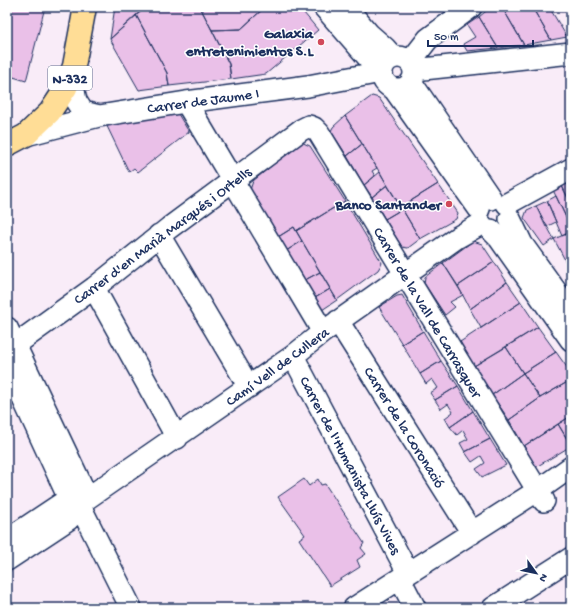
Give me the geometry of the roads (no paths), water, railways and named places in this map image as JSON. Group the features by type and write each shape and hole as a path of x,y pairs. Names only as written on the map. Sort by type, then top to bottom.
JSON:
{"highway":[{"name":"N-332","path":"7,145 26,135 50,112 66,88 74,66 85,7"}],"street":[{"path":"324,7 372,62 396,73"},
{"path":"346,7 369,34 385,48 396,73 493,214 522,244 571,312"},
{"path":"396,73 428,39 471,7"},
{"name":"Carrer de Jaume I","path":"50,112 91,114 396,73 571,53"},
{"path":"71,75 76,101 91,114"},
{"name":"Carrer de la Coronació","path":"186,102 232,180 472,533"},
{"name":"Carrer de Jaume I","path":"26,135 91,114"},
{"name":"Carrer d'en Marià Marqués i Ortells","path":"11,337 94,288 159,235 232,180 301,130 309,126"},
{"name":"Carrer de la Vall de Carrasquer","path":"309,126 314,128 319,134 541,496"},
{"name":"Camí Vell de Cullera","path":"7,540 61,504 76,502 177,438 458,236 571,169"},
{"path":"493,214 499,238 571,340"},
{"path":"159,235 249,387"},
{"path":"94,288 177,438"},
{"path":"11,337 81,484 76,502"},
{"name":"Carrer de l'Humanista Lluís Vives","path":"293,356 407,588"},
{"path":"7,364 66,492 76,502 131,608"},
{"path":"379,608 541,496 571,467"},
{"path":"354,608 407,588 472,533 541,496 571,483"},
{"name":"Camí Vell de Cullera","path":"7,560 69,519 76,502"},
{"path":"493,608 571,558"}],"place":[{"name":"Galaxia entretenimientos S.L","path":"321,42"},
{"name":"Banco Santander","path":"449,204"}]}
